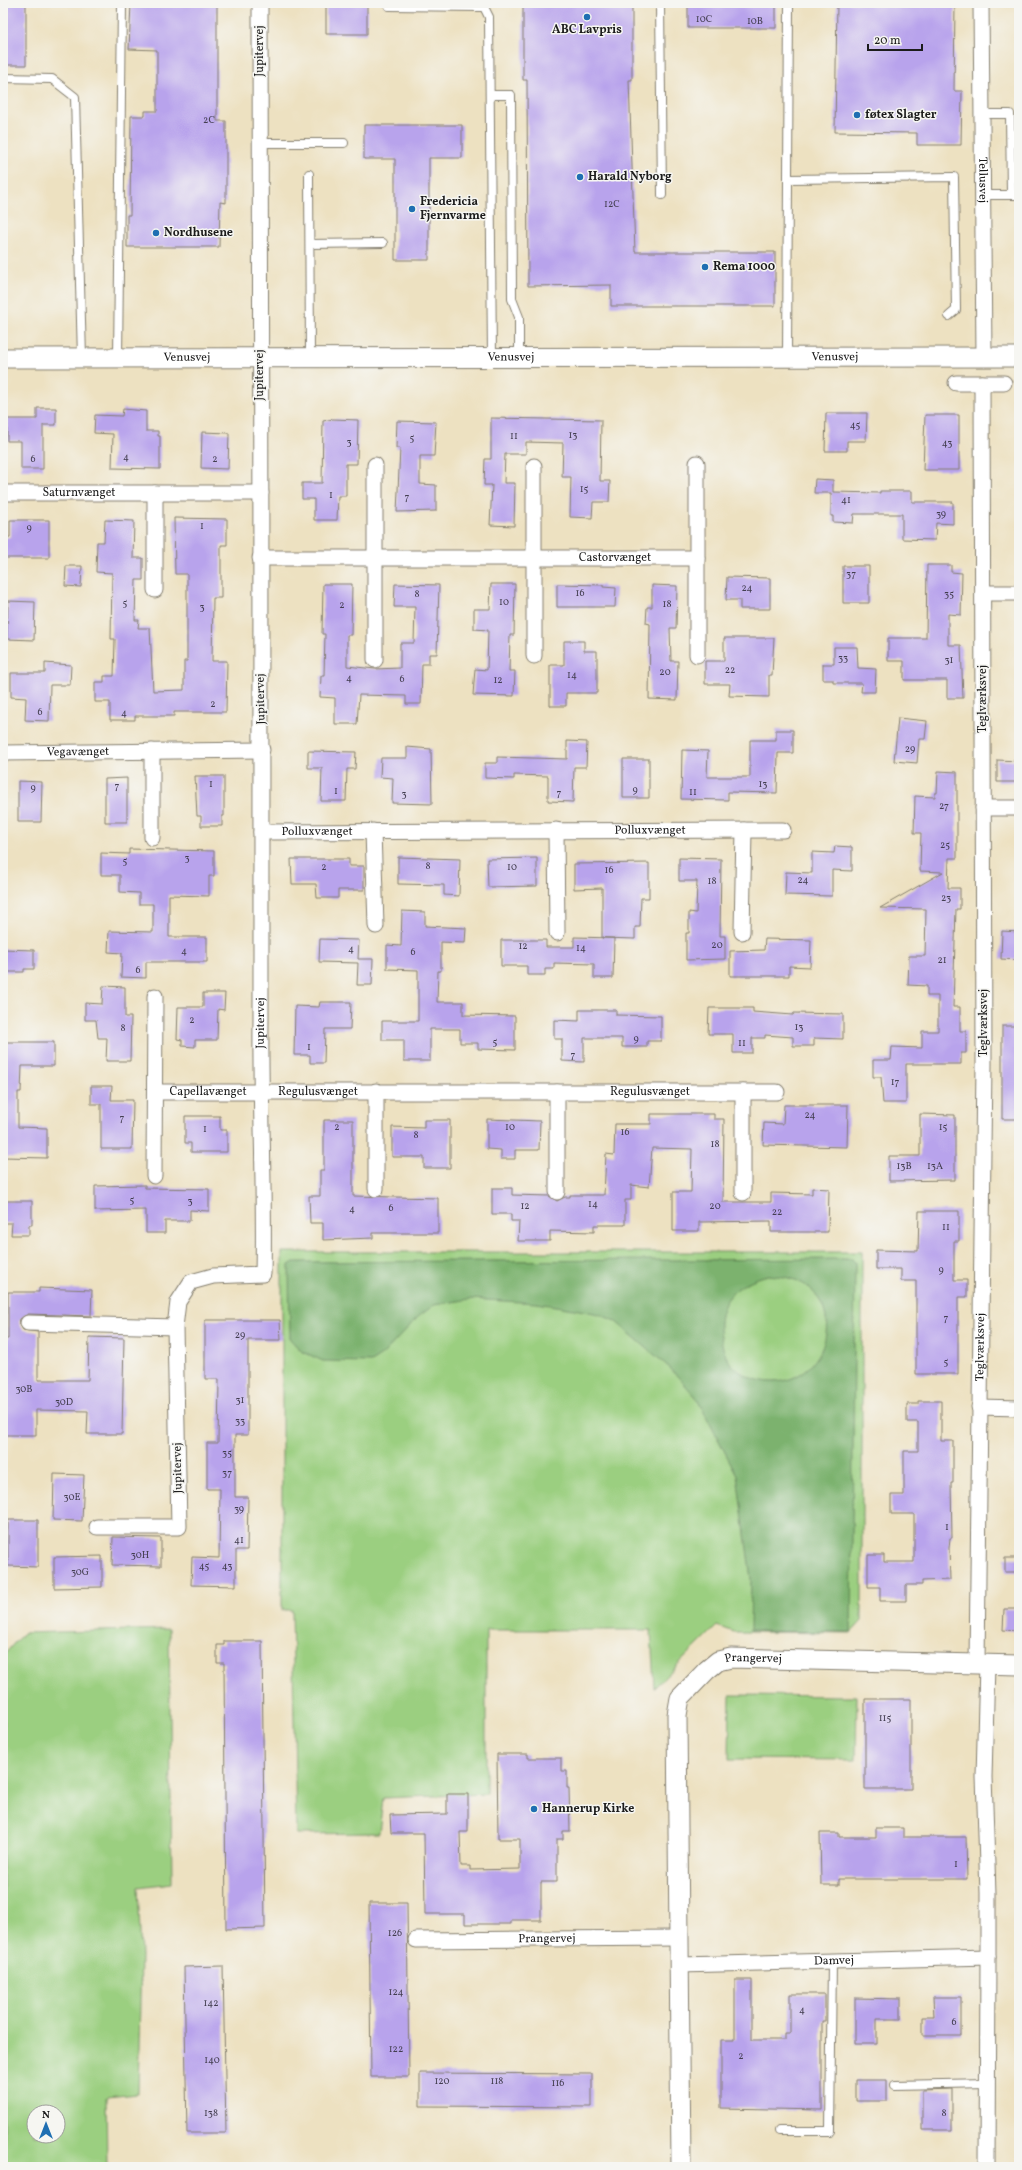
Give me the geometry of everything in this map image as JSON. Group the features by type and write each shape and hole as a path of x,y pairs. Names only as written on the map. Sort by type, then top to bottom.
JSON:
{"street":[{"name":"Jupitervej","path":"97,1527 179,1527 176,1327 178,1302 191,1282 213,1276 263,1274 260,1091 262,750 260,558 260,3"},
{"name":"Tellusvej","path":"981,3 984,357"},
{"name":"Venusvej","path":"3,358 1019,357"},
{"path":"956,383 1004,383"},
{"name":"Teglværksvej","path":"982,383 984,593 982,701 984,1064 979,1407 982,1663"},
{"path":"697,463 697,655"},
{"path":"375,465 375,660"},
{"path":"534,466 534,656"},
{"name":"Saturnvænget","path":"3,493 261,493"},
{"path":"155,493 155,590"},
{"name":"Castorvænget","path":"260,558 697,558"},
{"path":"984,593 1019,593"},
{"name":"Vegavænget","path":"3,753 262,750"},
{"path":"152,751 152,838"},
{"path":"983,808 1019,808"},
{"path":"556,830 557,933"},
{"path":"742,932 744,830"},
{"name":"Polluxvænget","path":"262,832 783,830"},
{"path":"373,831 376,926"},
{"name":"Capellavænget","path":"154,1176 155,996"},
{"name":"Regulusvænget","path":"260,1091 777,1092"},
{"name":"Capellavænget","path":"155,1092 260,1091"},
{"name":"Regulusvænget","path":"376,1091 376,1189"},
{"path":"557,1092 557,1192"},
{"path":"743,1092 743,1193"},
{"path":"28,1323 176,1327"},
{"path":"979,1407 1019,1408"},
{"name":"Prangervej","path":"681,2167 677,1715 680,1698 707,1670 718,1661 731,1658 1019,1665"},
{"path":"982,1663 988,1905 987,2167"},
{"name":"Prangervej","path":"416,1940 679,1938"},
{"name":"Damvej","path":"680,1965 988,1957"}],"lane":[{"path":"118,358 122,3"},
{"path":"389,3 389,6 482,5 489,17 491,95 492,358"},
{"path":"660,3 662,195"},
{"path":"787,357 789,3"},
{"path":"3,78 52,79 75,97 82,358"},
{"path":"491,95 511,95 512,299 519,317 519,357"},
{"path":"982,114 1010,114 1015,195 983,195"},
{"path":"260,143 344,143"},
{"path":"309,174 310,358"},
{"path":"788,179 954,177 956,310 949,316"},
{"path":"310,244 382,243"},
{"path":"779,2131 830,2131 832,1961"},
{"path":"895,2085 988,2083"}],"green space":[{"path":"282,1252 862,1252 862,1621 851,1633 733,1632 717,1626 654,1688 651,1630 486,1630 486,1794 383,1798 379,1833 296,1834 292,1610 282,1610"},
{"path":"852,1259 855,1262 851,1632 750,1631 751,1579 737,1475 696,1397 670,1368 615,1321 599,1314 537,1303 470,1299 434,1305 418,1317 383,1354 371,1362 323,1361 301,1351 290,1339 289,1265 294,1262","holes":["768,1275 796,1280 815,1294 823,1308 827,1325 824,1341 817,1357 806,1370 791,1378 773,1382 751,1378 732,1365 727,1359 723,1348 720,1325 721,1314 730,1296 746,1283"]},
{"path":"169,1629 172,1883 138,1887 141,1956 138,2094 106,2097 107,2167 3,2167 3,1656 23,1633"},
{"path":"730,1695 857,1696 856,1760 729,1759"}],"building":[{"path":"3,3 26,3 26,65 3,65"},
{"path":"131,3 217,3 217,121 226,121 226,203 220,202 219,247 127,247 127,215 130,215 131,116 145,116 145,111 157,111 157,50 129,49"},
{"path":"326,3 367,3 367,34 326,34"},
{"path":"523,3 632,3 632,80 629,80 635,252 775,252 775,306 611,306 611,285 528,286 527,80 523,80"},
{"path":"688,3 776,3 776,28 688,28"},
{"path":"837,3 955,3 954,91 962,91 961,145 917,145 917,133 835,132"},
{"name":"Fredericia Fjernvarme","path":"364,125 462,125 462,158 429,158 429,260 395,260 395,159 364,159"},
{"path":"37,408 56,408 56,425 43,425 43,469 21,469 21,441 7,441 7,419 37,419"},
{"path":"123,409 146,411 146,431 158,431 158,436 160,436 160,469 112,468 113,434 94,433 95,415 122,416"},
{"path":"826,413 867,413 866,441 847,441 847,451 825,451"},
{"path":"925,415 959,415 959,470 923,470"},
{"path":"491,418 601,420 600,481 610,481 609,502 593,502 592,518 570,517 571,477 562,477 563,443 526,442 526,454 505,454 504,483 515,483 514,526 490,525 492,485 484,485 485,459 491,459"},
{"path":"333,419 358,420 357,464 346,464 346,496 338,496 337,520 314,520 314,499 302,499 302,483 322,483 323,421"},
{"path":"397,421 436,422 434,456 420,456 420,484 436,485 436,511 397,512 400,448 396,448"},
{"path":"202,432 229,433 228,469 201,468"},
{"path":"815,479 833,480 833,492 880,493 880,491 912,491 912,502 953,502 953,524 936,523 935,540 902,539 902,514 854,514 853,523 833,522 833,516 831,516 831,493 814,493"},
{"path":"174,518 227,519 227,545 221,545 221,598 213,598 212,661 227,661 226,712 174,712 174,716 135,716 135,720 110,720 110,702 95,702 95,682 104,682 104,676 114,676 115,639 111,639 112,573 96,572 97,542 104,542 105,520 134,521 133,558 143,558 143,580 136,580 135,620 139,620 138,628 150,628 153,691 184,690 184,661 187,661 187,574 175,574"},
{"path":"10,520 49,520 49,558 3,558 3,538 10,537"},
{"path":"927,565 951,565 951,572 962,573 961,615 948,614 948,645 961,645 963,698 947,698 947,680 904,680 904,661 888,661 888,638 926,638"},
{"path":"66,566 82,566 81,587 65,586"},
{"path":"843,566 869,566 869,603 843,603"},
{"path":"727,577 770,578 770,609 740,609 740,600 726,600"},
{"path":"323,584 352,584 351,635 347,635 347,666 375,669 400,668 400,643 414,643 415,607 394,607 395,584 439,585 437,654 429,654 429,664 422,664 421,704 406,704 406,696 359,695 357,724 335,724 335,698 320,697 321,676 324,676 325,634 322,634"},
{"path":"491,584 515,584 514,635 510,635 509,671 515,671 514,696 473,695 475,669 487,670 488,630 474,629 474,609 490,609"},
{"path":"557,584 603,585 603,587 616,588 615,607 557,607"},
{"path":"652,585 677,586 676,628 670,628 671,661 678,661 677,700 649,699 650,624 646,623 647,607 652,607"},
{"path":"8,601 35,602 34,640 7,639"},
{"path":"724,638 774,638 772,675 769,675 769,697 729,696 730,684 705,684 705,661 724,661"},
{"path":"564,641 584,641 584,651 597,651 597,693 566,693 566,706 550,706 550,665 564,665"},
{"path":"834,647 857,647 858,668 876,669 875,692 861,692 862,683 833,683 833,680 823,680 823,664 834,664"},
{"path":"45,663 71,665 70,685 50,685 49,721 25,720 26,698 11,697 11,673 45,673"},
{"path":"898,718 927,721 925,739 919,739 917,763 894,761"},
{"path":"776,730 793,730 793,753 778,753 777,793 728,792 728,800 681,799 682,750 708,751 707,777 750,777 750,740 776,740"},
{"path":"567,741 587,742 586,767 574,767 573,802 548,801 548,776 514,775 514,779 485,778 485,763 497,763 497,757 567,759"},
{"path":"407,747 431,749 432,804 392,803 393,778 380,777 381,758 407,758"},
{"path":"308,751 356,752 355,769 347,769 346,801 321,801 322,768 308,768"},
{"path":"623,759 649,759 649,798 623,798"},
{"path":"997,760 1019,761 1019,782 997,782"},
{"path":"938,771 957,772 957,858 949,858 948,888 960,888 960,909 956,909 953,1007 960,1007 960,1031 966,1031 966,1053 961,1053 961,1064 906,1064 906,1103 883,1103 881,1077 873,1077 873,1060 891,1060 892,1047 922,1048 922,1031 938,1031 938,996 927,996 927,986 908,985 909,956 925,956 926,909 880,908 943,872 920,871 921,833 914,833 915,796 935,797 935,793 937,793"},
{"path":"195,776 224,776 224,816 222,816 222,826 201,826 201,816 197,816"},
{"path":"127,778 127,822 105,822 105,779"},
{"path":"18,781 42,782 41,822 18,822"},
{"path":"835,846 852,847 852,871 832,870 832,896 785,895 786,872 812,873 812,852 834,853"},
{"path":"129,849 214,851 214,876 209,876 209,896 169,895 169,937 207,937 207,962 146,962 146,978 121,977 122,953 108,952 109,931 153,932 153,904 139,904 139,893 120,892 120,875 101,875 101,853 129,854"},
{"path":"398,857 460,859 459,896 444,895 444,885 398,884"},
{"path":"537,858 537,886 488,887 487,859"},
{"path":"679,858 721,859 720,936 725,936 725,959 686,960 686,933 689,933 689,912 696,913 697,881 679,881"},
{"path":"291,859 349,859 349,866 364,866 364,890 338,890 338,898 317,898 316,884 292,884"},
{"path":"649,863 649,898 641,898 640,927 635,927 635,939 602,938 602,888 574,889 574,864"},
{"path":"402,911 425,912 425,926 466,928 465,943 441,942 441,971 438,971 437,1002 463,1002 463,1015 515,1016 515,1050 478,1049 478,1043 460,1043 460,1029 430,1029 430,1061 404,1061 404,1040 382,1040 382,1021 418,1021 418,970 387,969 387,945 401,946"},
{"path":"1002,931 1019,932 1019,960 1001,959"},
{"path":"574,937 614,938 613,978 594,978 594,964 554,963 554,969 545,969 545,975 527,975 527,966 501,966 501,940 546,940 546,947 574,947"},
{"path":"320,939 359,940 358,959 373,959 372,985 357,985 358,963 319,962"},
{"path":"765,939 811,940 810,967 789,966 789,976 730,976 730,951 764,950"},
{"path":"3,949 34,950 34,969 24,969 24,972 3,972"},
{"path":"103,986 125,987 125,1017 131,1017 130,1061 106,1061 107,1038 98,1038 96,1020 85,1020 85,1003 102,1004"},
{"path":"203,993 225,993 224,1010 218,1009 217,1040 195,1040 195,1047 182,1046 182,1040 177,1039 178,1007 203,1007"},
{"path":"320,1002 351,1002 350,1029 325,1029 324,1063 310,1063 310,1055 294,1055 295,1006 319,1007"},
{"path":"709,1008 753,1008 753,1012 793,1015 794,1013 843,1014 843,1039 814,1038 814,1046 793,1046 793,1037 765,1035 765,1038 752,1038 752,1053 733,1053 733,1034 708,1034"},
{"path":"579,1010 616,1010 616,1015 661,1016 661,1041 647,1041 647,1047 622,1047 622,1038 584,1038 584,1062 562,1061 562,1039 554,1039 554,1020 579,1021"},
{"path":"1002,1026 1019,1026 1019,1119 1002,1119"},
{"path":"3,1042 54,1042 54,1066 22,1066 21,1092 18,1092 18,1127 47,1128 47,1158 3,1157"},
{"path":"91,1086 112,1086 111,1100 133,1100 132,1149 101,1149 101,1104 91,1104"},
{"path":"784,1105 848,1105 847,1147 763,1145 764,1123 783,1124"},
{"path":"651,1114 714,1114 714,1119 724,1119 723,1202 771,1202 771,1193 812,1194 812,1188 829,1189 828,1232 771,1232 771,1221 699,1222 699,1231 673,1231 673,1192 691,1192 692,1149 652,1148 649,1187 631,1185 631,1200 625,1200 625,1225 594,1225 594,1232 550,1231 550,1241 518,1241 519,1221 511,1221 511,1214 492,1214 492,1188 512,1188 512,1195 549,1196 557,1201 565,1197 570,1197 570,1195 604,1195 606,1154 614,1155 615,1124 651,1124"},
{"path":"920,1114 955,1115 955,1180 889,1181 889,1156 920,1156"},
{"path":"185,1116 220,1116 220,1130 227,1130 227,1152 191,1152 191,1143 185,1143"},
{"path":"487,1119 540,1121 539,1150 515,1150 515,1159 501,1159 501,1150 487,1149"},
{"path":"324,1120 353,1120 353,1196 438,1198 438,1233 373,1233 373,1238 323,1240 323,1223 310,1223 309,1196 320,1196 320,1170 324,1170"},
{"path":"424,1120 450,1120 450,1168 424,1168 424,1157 392,1157 392,1127 424,1128"},
{"path":"145,1185 145,1188 209,1189 209,1211 190,1210 190,1221 165,1221 165,1233 146,1233 146,1210 95,1211 95,1186"},
{"path":"3,1201 32,1201 32,1225 29,1225 29,1235 11,1235 12,1223 3,1223"},
{"path":"919,1211 959,1211 959,1241 954,1241 954,1280 967,1280 967,1297 958,1297 958,1374 916,1374 916,1281 901,1281 901,1269 876,1269 876,1250 918,1251"},
{"path":"39,1288 92,1290 91,1316 28,1314 20,1319 19,1323 23,1330 38,1332 38,1380 88,1380 89,1337 124,1338 122,1434 87,1434 88,1411 36,1410 36,1435 3,1435 4,1339 8,1339 8,1292 39,1292"},
{"path":"205,1320 280,1320 281,1340 248,1340 248,1435 235,1435 235,1497 248,1497 247,1550 236,1550 236,1586 191,1585 192,1557 219,1558 220,1489 207,1489 207,1443 218,1443 219,1379 205,1379"},
{"path":"918,1401 941,1401 941,1441 953,1441 953,1483 951,1483 952,1538 950,1538 949,1548 950,1580 922,1581 922,1585 906,1585 906,1601 880,1601 880,1587 868,1587 868,1555 884,1555 884,1562 914,1562 914,1514 891,1514 891,1495 904,1495 904,1451 918,1451 918,1422 907,1422 907,1404 918,1404"},
{"path":"54,1474 84,1475 82,1521 53,1520"},
{"path":"8,1520 38,1520 38,1567 8,1566"},
{"path":"113,1537 161,1538 161,1566 112,1565"},
{"path":"102,1556 102,1587 54,1588 54,1557"},
{"path":"1005,1558 1019,1558 1019,1572 1005,1572"},
{"path":"1004,1609 1019,1609 1019,1631 1003,1630"},
{"path":"224,1641 262,1641 265,1928 226,1929 224,1663 217,1663 217,1645 224,1645"},
{"path":"865,1699 911,1699 911,1789 865,1789"},
{"path":"497,1754 528,1754 528,1758 561,1758 561,1771 567,1771 570,1831 563,1831 563,1839 557,1839 557,1882 541,1882 541,1920 511,1920 511,1924 465,1924 465,1914 425,1914 424,1833 391,1833 390,1815 447,1814 447,1794 468,1794 468,1832 460,1832 461,1866 470,1866 470,1870 520,1869 520,1839 498,1839"},
{"path":"876,1828 903,1828 903,1837 966,1837 967,1879 839,1879 839,1885 821,1885 820,1833 839,1833 839,1837 876,1837"},
{"path":"369,1903 407,1903 409,2077 371,2077"},
{"path":"223,1966 226,2133 187,2133 184,1967"},
{"path":"735,1980 752,1980 752,2040 785,2040 785,2034 790,2034 790,1994 825,1994 825,2021 822,2021 822,2110 721,2108 721,2040 735,2040"},
{"path":"933,1997 961,1997 961,2035 923,2035 923,2017 934,2017"},
{"path":"855,1998 901,1999 901,2019 877,2019 877,2044 855,2044"},
{"path":"420,2073 592,2074 592,2107 420,2106"},
{"path":"856,2080 887,2080 887,2101 856,2101"},
{"path":"952,2089 952,2130 922,2130 922,2090"}],"place":[{"name":"ABC Lavpris","path":"587,17"},
{"name":"føtex Slagter","path":"857,115"},
{"name":"Harald Nyborg","path":"580,177"},
{"name":"Fredericia Fjernvarme","path":"412,209"},
{"name":"Nordhusene","path":"156,233"},
{"name":"Rema 1000","path":"705,267"},
{"name":"Hannerup Kirke","path":"534,1809"}]}
